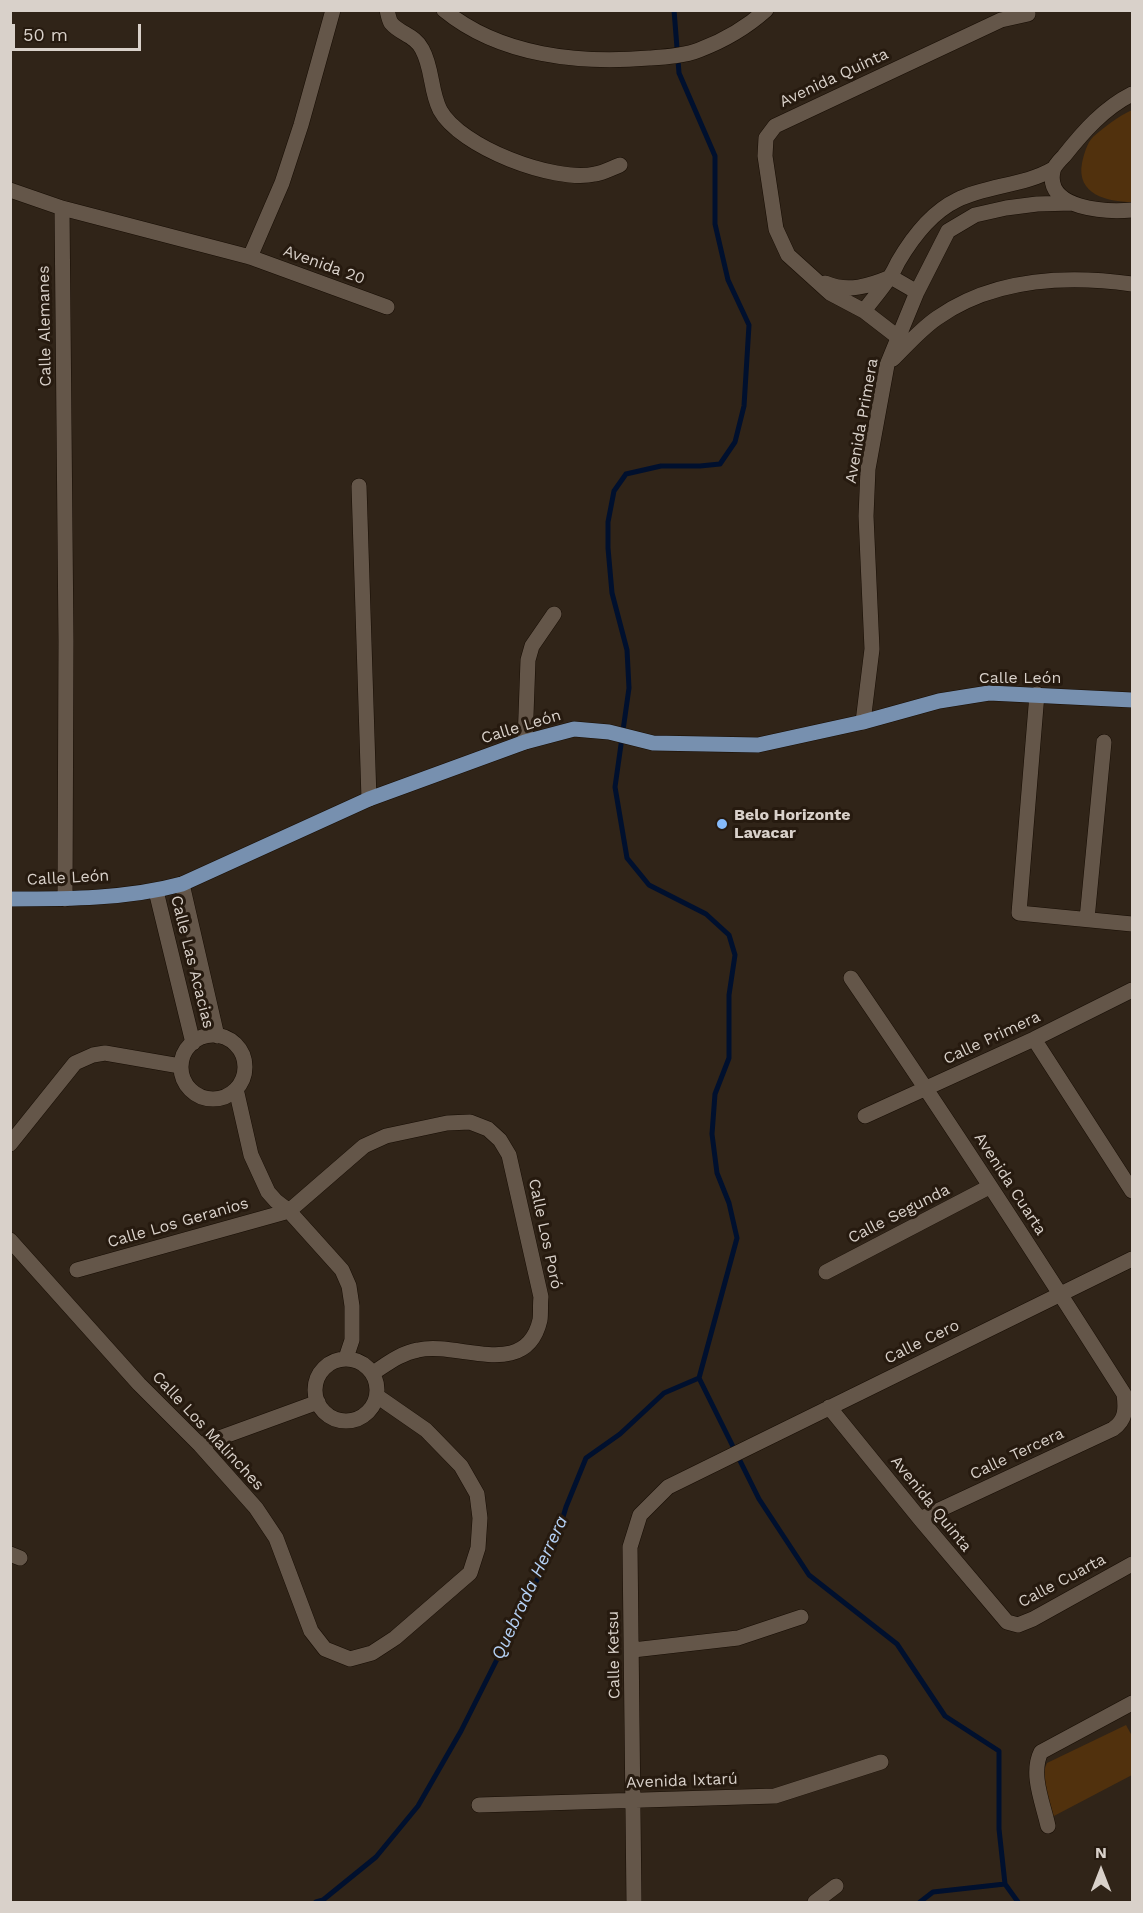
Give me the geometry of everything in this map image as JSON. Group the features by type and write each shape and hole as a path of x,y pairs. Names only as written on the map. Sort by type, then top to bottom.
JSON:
{"main road":[{"name":"Calle León","path":"10,899 65,899 156,891 182,884 369,799 525,742 574,729 609,732 653,743 758,744 863,722 939,701 989,693 1132,700"}],"street":[{"path":"10,190 62,208 250,257 282,183 301,125 333,10"},
{"path":"387,10 391,23 411,36 421,47 430,65 433,94 441,112 460,132 484,148 527,166 567,175 594,175 620,165"},
{"path":"444,10 469,29 490,39 555,57 624,60 666,57 698,51 748,26 766,10"},
{"name":"Avenida Quinta","path":"899,338 864,311 830,293 788,255 776,229 765,156 766,138 775,126 1001,20 1028,14"},
{"path":"864,311 891,277 899,260 938,211 959,199 991,188 1041,176 1053,169 1083,132 1103,114 1132,94"},
{"path":"1053,169 1053,183 1060,196 1072,203"},
{"name":"Avenida Primera","path":"863,722 872,649 866,516 868,470 887,365 917,292 948,231 975,215 1027,205 1072,203 1098,210 1132,210"},
{"name":"Calle Alemanes","path":"62,208 66,629 65,899"},
{"name":"Avenida 20","path":"250,257 387,307"},
{"name":"Avenida Quinta","path":"809,276 843,289 869,286 891,277"},
{"path":"891,277 917,292"},
{"path":"887,365 934,319 974,297 1000,289 1064,279 1132,284"},
{"path":"359,486 369,799"},
{"path":"525,742 528,660 532,646 554,614"},
{"path":"1037,694 1019,913 1132,924"},
{"path":"1088,920 1104,742"},
{"name":"Calle Las Acacias","path":"182,884 217,1036"},
{"name":"Calle Las Acacias","path":"156,891 193,1043"},
{"name":"Avenida Cuarta","path":"851,978 926,1088 1124,1394 1125,1416"},
{"name":"Calle Primera","path":"865,1116 1034,1039 1132,990"},
{"name":"Calle Las Acacias","path":"180,1066 186,1049 200,1038 217,1036 227,1039 242,1053 245,1073 236,1089 251,1155 258,1174 268,1192 289,1211 342,1270 350,1286 352,1340 346,1358"},
{"path":"1034,1039 1132,1191"},
{"path":"10,1144 75,1063 83,1058 105,1053 180,1066 187,1086 195,1094 204,1098 226,1097 236,1089"},
{"name":"Calle Los Poró","path":"289,1211 364,1146 386,1136 447,1123 470,1122 488,1129 500,1140 509,1155 541,1297 540,1320 532,1338 521,1350 506,1356 444,1348 419,1349 398,1356 373,1374"},
{"name":"Calle Segunda","path":"826,1272 989,1187"},
{"name":"Calle Los Geranios","path":"77,1270 289,1211"},
{"name":"Calle Los Malinches","path":"10,1240 139,1384 200,1445 256,1508 276,1538 311,1631 325,1649 350,1659 372,1653 395,1638 470,1573 478,1548 480,1518 477,1494 461,1466 426,1430 377,1396"},
{"name":"Calle Cero","path":"727,1458 1132,1259"},
{"path":"346,1358 357,1360 366,1365 373,1374 377,1396 367,1413 350,1420 331,1416 318,1402 315,1393 316,1382 327,1365 336,1360 346,1358"},
{"path":"200,1445 318,1402"},
{"name":"Avenida Quinta","path":"829,1407 1007,1622"},
{"name":"Calle Tercera","path":"920,1519 1113,1429 1125,1416"},
{"name":"Calle Ketsu","path":"634,1902 633,1650 630,1547 640,1515 668,1487 727,1458"},
{"name":"Calle Cuarta","path":"1007,1622 1018,1624 1033,1619 1132,1564"},
{"path":"633,1650 738,1638 801,1617"},
{"path":"1048,1826 1036,1772 1036,1762 1041,1752 1132,1703"},
{"name":"Avenida Ixtarú","path":"479,1805 775,1796 881,1762"},
{"path":"815,1902 836,1886"}],"shaded area":[{"path":"1132,110 1132,202 1122,202 1104,198 1089,189 1081,174 1082,163 1093,137"},
{"path":"1126,1725 1132,1736 1132,1775 1052,1817 1044,1783 1047,1763"}],"waterway":[{"name":"Quebrada Herrera","path":"316,1902 323,1900 376,1857 418,1806 461,1731 555,1544 566,1507 586,1458 620,1434 664,1393 699,1378 737,1238 729,1203 717,1173 712,1134 715,1094 729,1058 729,995 735,955 729,935 706,914 649,885 627,858 615,787 629,688 627,650 612,593 608,548 608,522 614,491 626,474 661,466 720,464 735,442 744,406 749,325 728,280 715,224 715,156 679,73 674,10"},
{"path":"699,1378 759,1499 809,1575 897,1644 945,1716 999,1751 999,1829 1005,1884 1018,1902"},
{"path":"920,1902 933,1892 1005,1884"}],"place":[{"name":"Belo Horizonte Lavacar","path":"722,824"}]}
